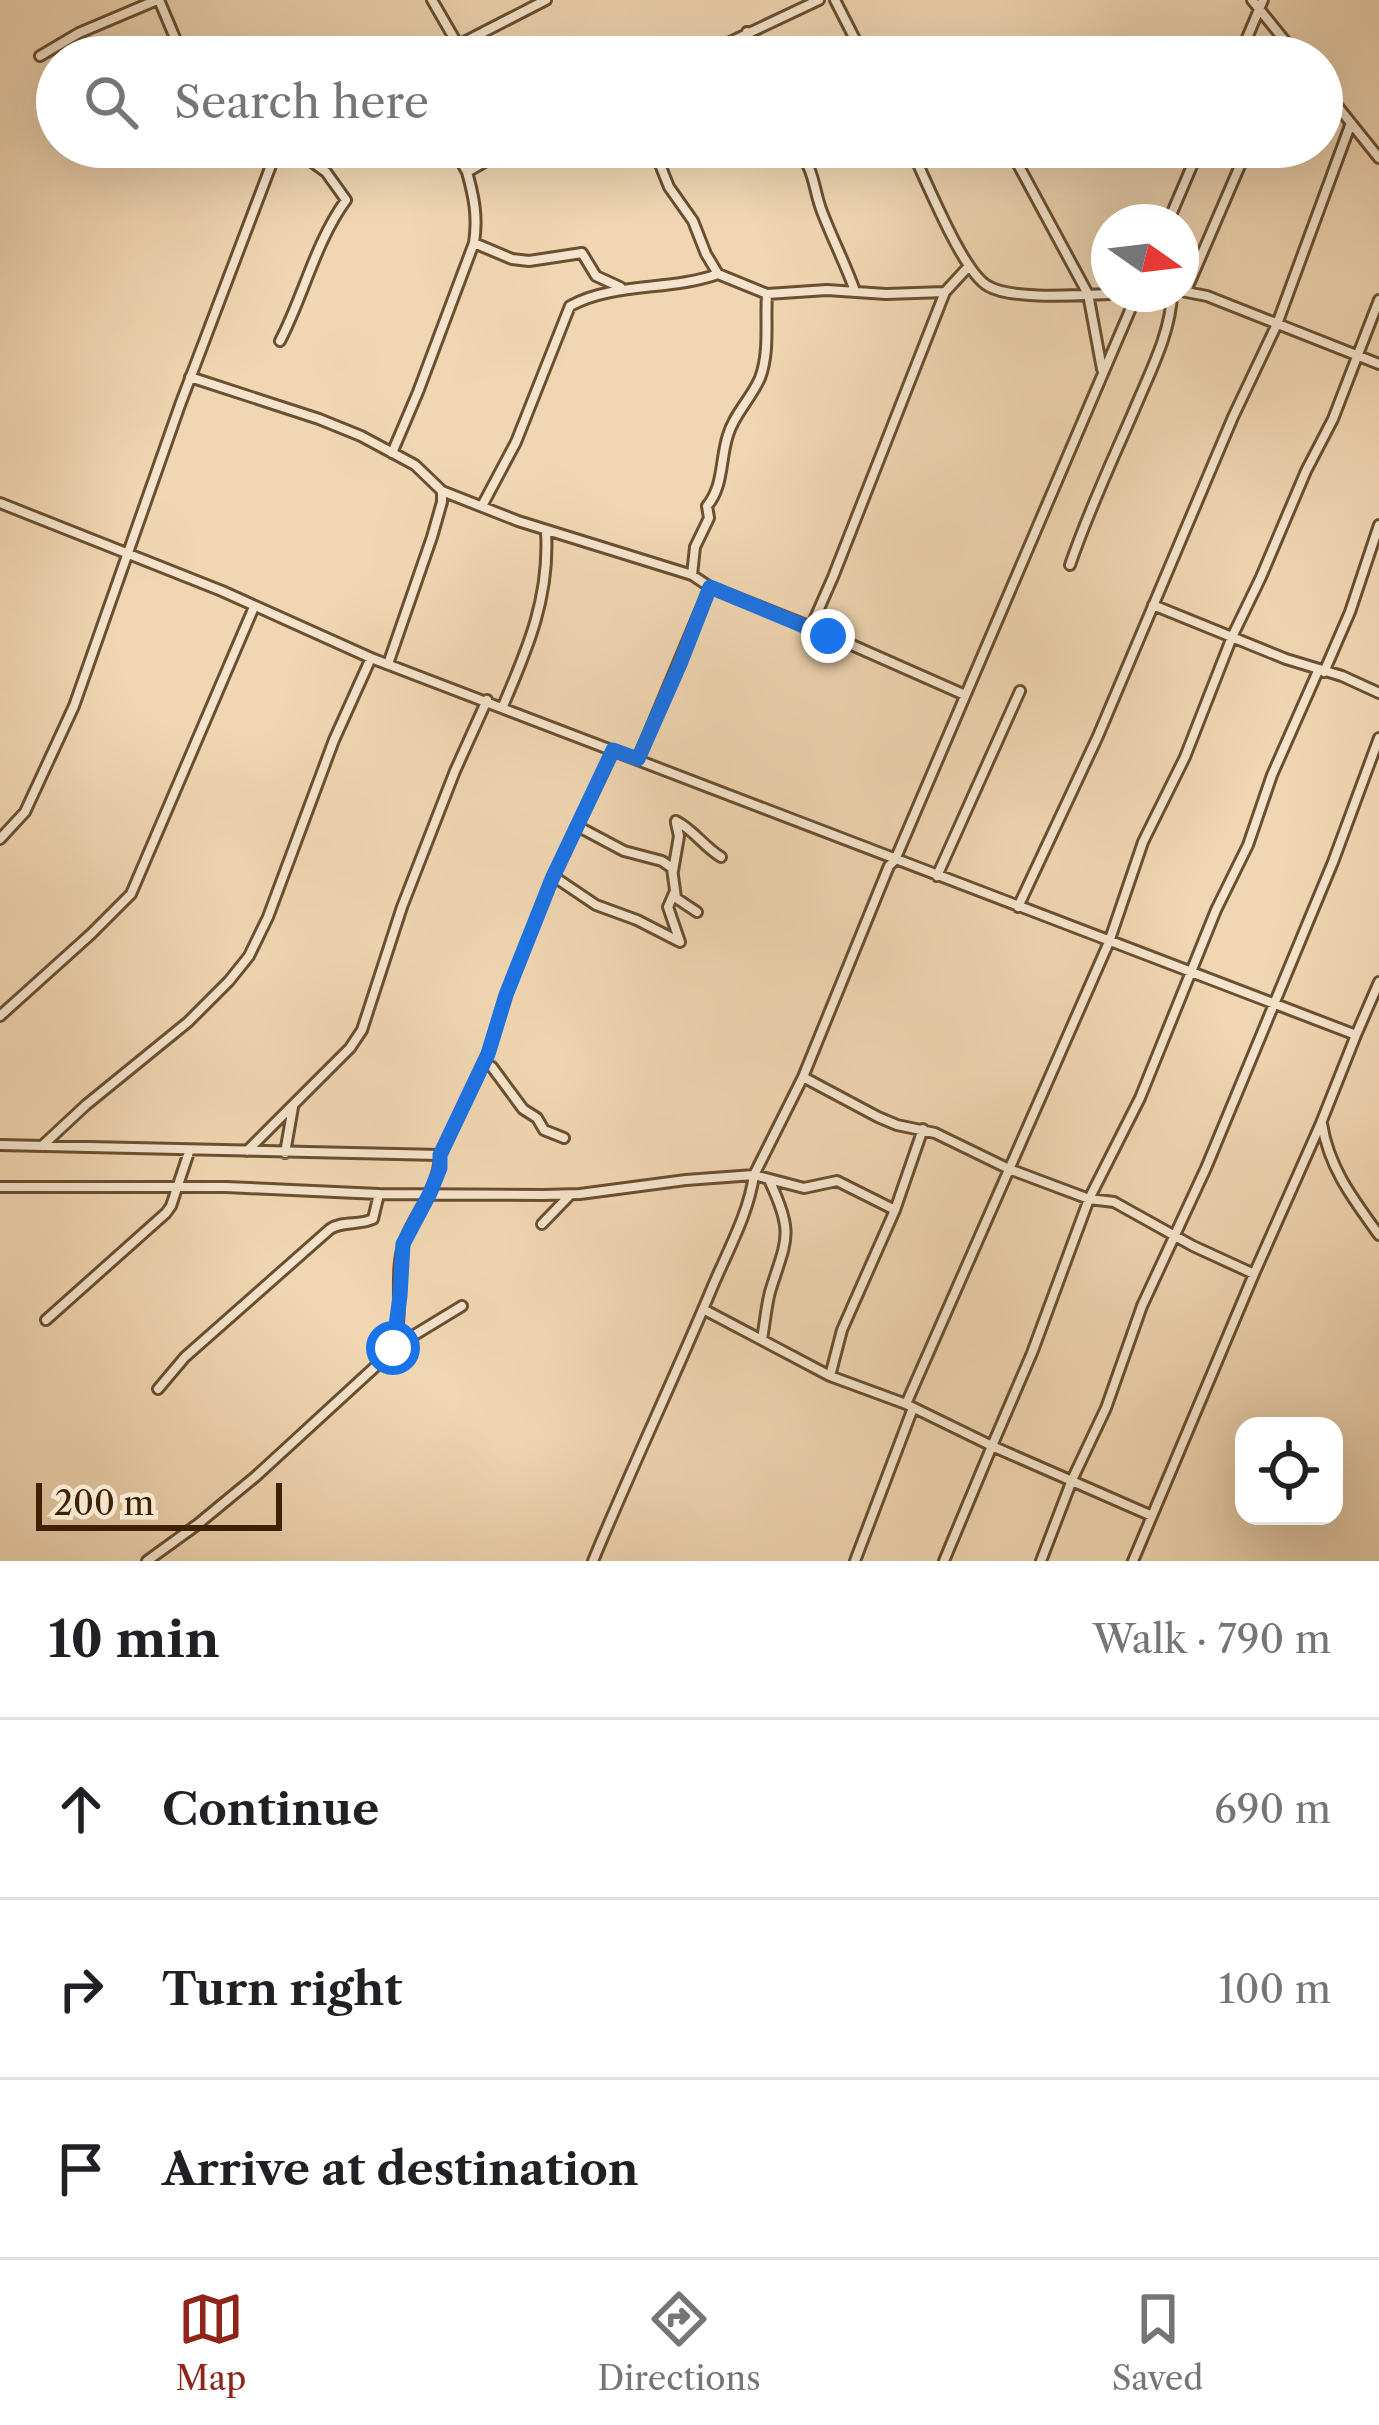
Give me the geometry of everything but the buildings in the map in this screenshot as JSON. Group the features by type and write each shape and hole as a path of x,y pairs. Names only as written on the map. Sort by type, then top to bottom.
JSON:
{"street":[{"path":"74,36 158,0 174,36"},
{"path":"432,0 453,36"},
{"path":"475,36 545,0"},
{"path":"739,36 818,0"},
{"path":"835,0 853,36"},
{"path":"1252,0 1283,36"},
{"path":"1248,36 1261,5"},
{"path":"747,32 748,36"},
{"path":"1343,113 1379,158"},
{"path":"1343,145 1351,123"},
{"path":"0,839 26,812 74,706 190,377 270,168"},
{"path":"280,341 321,241 346,200 320,168"},
{"path":"392,453 474,243 475,200 464,168"},
{"path":"466,172 473,168"},
{"path":"661,168 718,274 766,294 946,292"},
{"path":"810,168 820,206 855,291"},
{"path":"920,168 969,266 989,287 1020,294 1088,294"},
{"path":"1020,168 1088,294 1103,374"},
{"path":"1176,204 1191,168"},
{"path":"1199,257 1241,168"},
{"path":"1018,907 1098,736 1277,324 1334,168"},
{"path":"474,243 529,262 582,253 596,276 627,290"},
{"path":"811,627 946,292 969,266"},
{"path":"482,506 516,442 570,306 588,298 684,284 718,274"},
{"path":"692,575 695,547 709,518 706,506 723,467 725,441 761,375 767,338 766,294"},
{"path":"1199,294 1379,364"},
{"path":"855,1561 910,1406 1108,942 1142,842 1185,758 1232,637 1334,418 1379,300"},
{"path":"593,1561 744,1211 754,1174 802,1077 1129,312"},
{"path":"1070,565 1148,378 1170,312"},
{"path":"190,377 361,436 415,465 445,493 546,532 692,575 710,587 965,695"},
{"path":"388,664 445,493"},
{"path":"0,503 371,658 1356,1035"},
{"path":"944,1561 1032,1353 1089,1199 1140,1098 1216,910 1248,844 1272,775 1350,612 1379,525"},
{"path":"503,706 541,607 548,558 546,532"},
{"path":"638,759 710,587"},
{"path":"1153,605 1379,693"},
{"path":"0,1016 131,894 254,607"},
{"path":"41,1146 177,1033 249,956 371,658"},
{"path":"937,876 1020,691"},
{"path":"245,1153 336,1063 362,1030 402,907 487,700"},
{"path":"1041,1561 1106,1408 1134,1324 1206,1168 1333,862 1379,738"},
{"path":"393,1348 403,1244 430,1193 440,1155 484,1062 553,876 613,750"},
{"path":"697,912 676,898 676,821 721,857"},
{"path":"577,826 624,851 662,861 673,871"},
{"path":"553,876 596,905 681,942 668,908 676,889"},
{"path":"1133,1561 1379,982"},
{"path":"484,1062 544,1130 564,1138"},
{"path":"802,1077 878,1118 935,1133 1009,1169 1089,1199 1114,1202 1254,1274"},
{"path":"285,1153 294,1101"},
{"path":"1322,1123 1336,1174 1379,1234"},
{"path":"830,1376 842,1330 895,1210 923,1129"},
{"path":"918,1145 935,1133"},
{"path":"0,1145 440,1155"},
{"path":"46,1320 166,1213 189,1151"},
{"path":"0,1187 572,1194 754,1174 804,1188 837,1181 895,1210"},
{"path":"762,1339 769,1295 786,1248 781,1204 769,1180"},
{"path":"158,1389 185,1357 330,1229 373,1219 379,1194"},
{"path":"542,1224 572,1194"},
{"path":"147,1561 255,1477 393,1348 462,1306"},
{"path":"703,1309 830,1376 910,1406 1152,1516"}],"route":[{"path":"393,1348 403,1244 430,1193 440,1155 488,1054 552,879 613,750 638,759 710,587 828,636"}]}
